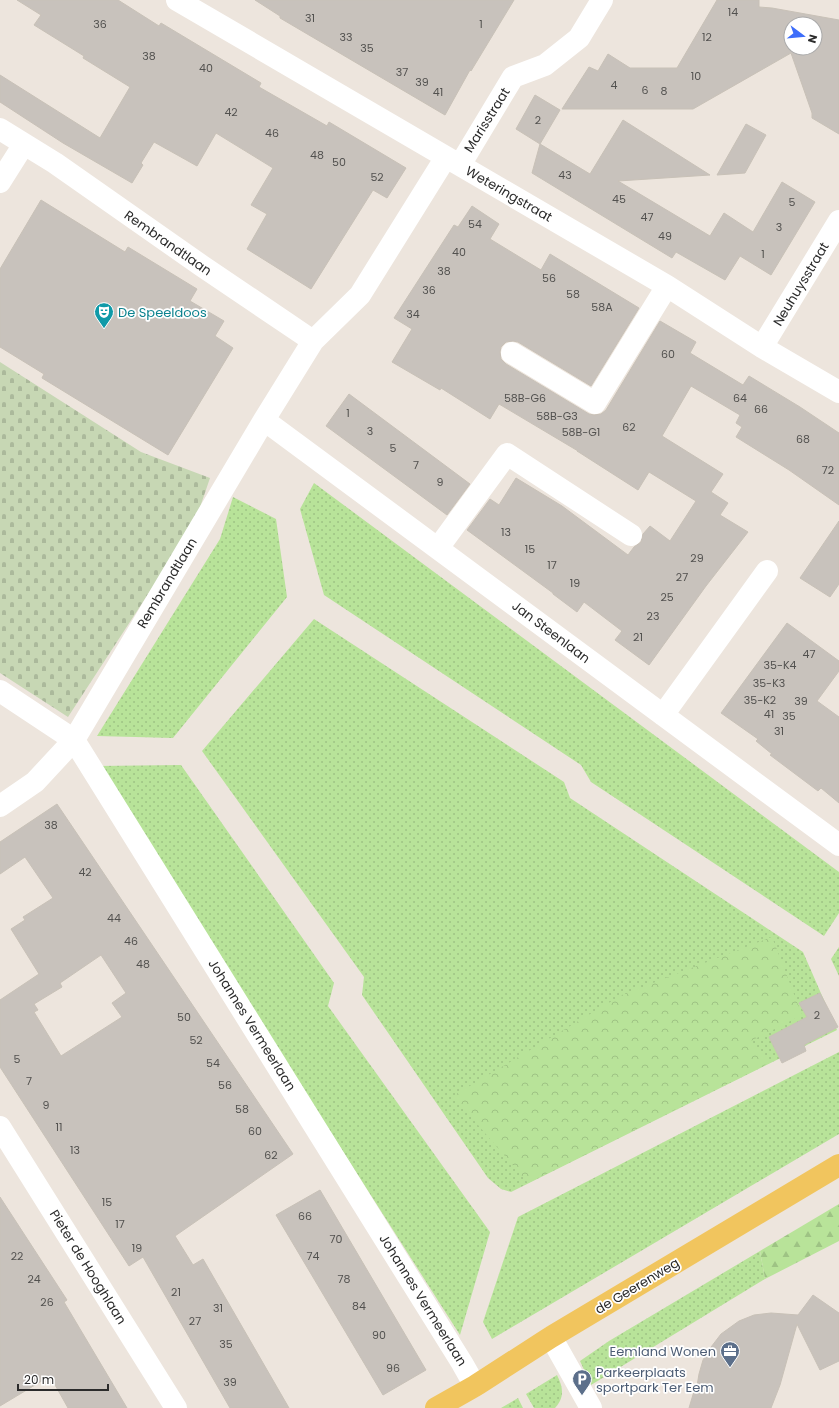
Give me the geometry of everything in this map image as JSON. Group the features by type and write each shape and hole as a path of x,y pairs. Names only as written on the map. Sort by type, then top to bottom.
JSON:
{"main road":[{"name":"de Geerenweg","path":"436,1408 475,1386 551,1337 839,1165"}],"street":[{"name":"Weteringstraat","path":"177,0 667,286 762,347 839,392"},
{"name":"Marisstraat","path":"453,161 513,78 545,65 579,38 602,0"},
{"name":"Rembrandtlaan","path":"0,129 55,163 196,262 313,341"},
{"path":"0,182 24,144"},
{"name":"Rembrandtlaan","path":"0,806 35,782 74,740 264,420 313,341 360,295 453,161"},
{"name":"Neuhuysstraat","path":"762,347 839,221"},
{"path":"512,353 595,402 667,286"},
{"name":"Jan Steenlaan","path":"264,420 839,845"},
{"path":"438,548 506,454 632,535"},
{"path":"663,715 767,571"},
{"name":"Johannes Vermeerlaan","path":"0,692 74,740 475,1386"},
{"name":"Pieter de Hooghlaan","path":"0,1127 176,1408"},
{"path":"551,1337 591,1408"}],"green space":[{"path":"0,362 141,452 210,478 195,522 68,717 0,673"},
{"path":"314,483 839,872 839,913 824,936 591,782 581,765 324,595 300,509"},
{"path":"233,497 276,519 287,597 173,738 97,736 220,539"},
{"path":"314,619 564,782 570,798 803,952 837,1030 511,1192 501,1189 488,1178 362,995 364,977 202,751"},
{"path":"181,765 334,983 328,1006 490,1232 460,1335 97,766"},
{"path":"772,937 802,1015 751,1041 769,1063 528,1183 453,1096 622,995"},
{"path":"839,947 839,976 831,959"},
{"path":"839,1052 839,1134 492,1339 483,1322 518,1217"},
{"path":"839,1204 839,1241 765,1279 760,1251"},
{"path":"760,1251 765,1279 591,1385 580,1361 609,1341"},
{"path":"557,1375 562,1388 562,1396 558,1404 555,1408 534,1408 526,1394"},
{"path":"518,1398 523,1408 501,1408"}],"building":[{"path":"17,0 118,0 159,26 161,23 261,83 259,87 327,126 329,122 406,168 387,198 373,190 311,289 247,249 267,214 251,205 273,168 216,133 197,166 154,142 141,163 143,165 132,183 63,143 0,102 0,75 100,138 130,87 34,25 41,15"},
{"path":"255,0 514,0 471,71 470,70 445,115 280,18 280,16"},
{"path":"717,0 759,0 759,7 817,16 783,16 783,56 786,56 693,109 562,109 589,67 598,71 608,54 630,68 677,68"},
{"path":"823,17 839,20 839,134 812,118 812,113 792,56 823,56"},
{"path":"535,95 560,110 540,144 516,129"},
{"path":"623,120 710,175 618,181 710,236 724,213 753,232 782,182 815,202 771,275 740,256 725,280 676,252 672,258 532,173 540,144 590,174"},
{"path":"746,124 766,135 745,173 717,175"},
{"path":"41,200 125,252 128,247 197,289 190,301 224,321 215,336 233,348 168,455 42,378 44,374 0,347 0,269"},
{"path":"472,206 499,224 490,239 541,270 550,254 639,308 591,386 518,342 506,342 501,347 501,359 506,364 589,414 601,414 606,410 660,321 696,342 690,353 743,385 749,376 839,433 839,505 789,470 736,437 742,427 736,423 740,415 691,386 662,436 723,474 711,492 728,503 720,515 748,532 706,586 649,665 615,640 622,631 584,602 577,612 467,530 490,499 499,505 516,478 562,506 628,555 634,547 641,542 643,534 650,526 670,541 696,501 649,472 638,490 578,451 499,404 490,419 441,388 440,390 392,362 412,329 394,318 454,225 458,227"},
{"path":"349,394 470,484 447,515 326,426"},
{"path":"839,521 839,584 830,597 800,578"},
{"path":"787,623 839,661 839,671 817,701 839,717 839,803 821,788 818,791 770,755 772,754 756,741 758,739 721,713"},
{"path":"57,804 293,1154 175,1236 193,1265 203,1259 289,1408 230,1408 143,1257 129,1266 0,1067 0,1000 39,974 11,929 25,920 23,917 53,898 25,857 0,874 0,842","holes":["101,955 126,993 112,1003 122,1017 61,1056 34,1012 38,1010 34,1004 62,987 60,983"]},
{"path":"820,993 838,1027 804,1045 806,1051 782,1063 769,1037 807,1017 799,1003"},
{"path":"320,1190 426,1370 383,1395 276,1215"},
{"path":"0,1197 67,1300 64,1302 127,1408 68,1408 50,1376 0,1406"},
{"path":"813,1295 839,1313 839,1361 820,1370 797,1324 780,1385 771,1408 689,1408 697,1386 703,1360 721,1334 739,1321 754,1315 771,1313 798,1315"}],"place":[{"name":"De Speeldoos","path":"104,329"},
{"name":"Eemland Wonen","path":"730,1368"},
{"name":"Parkeerplaats sportpark Ter Eem","path":"582,1396"}]}
